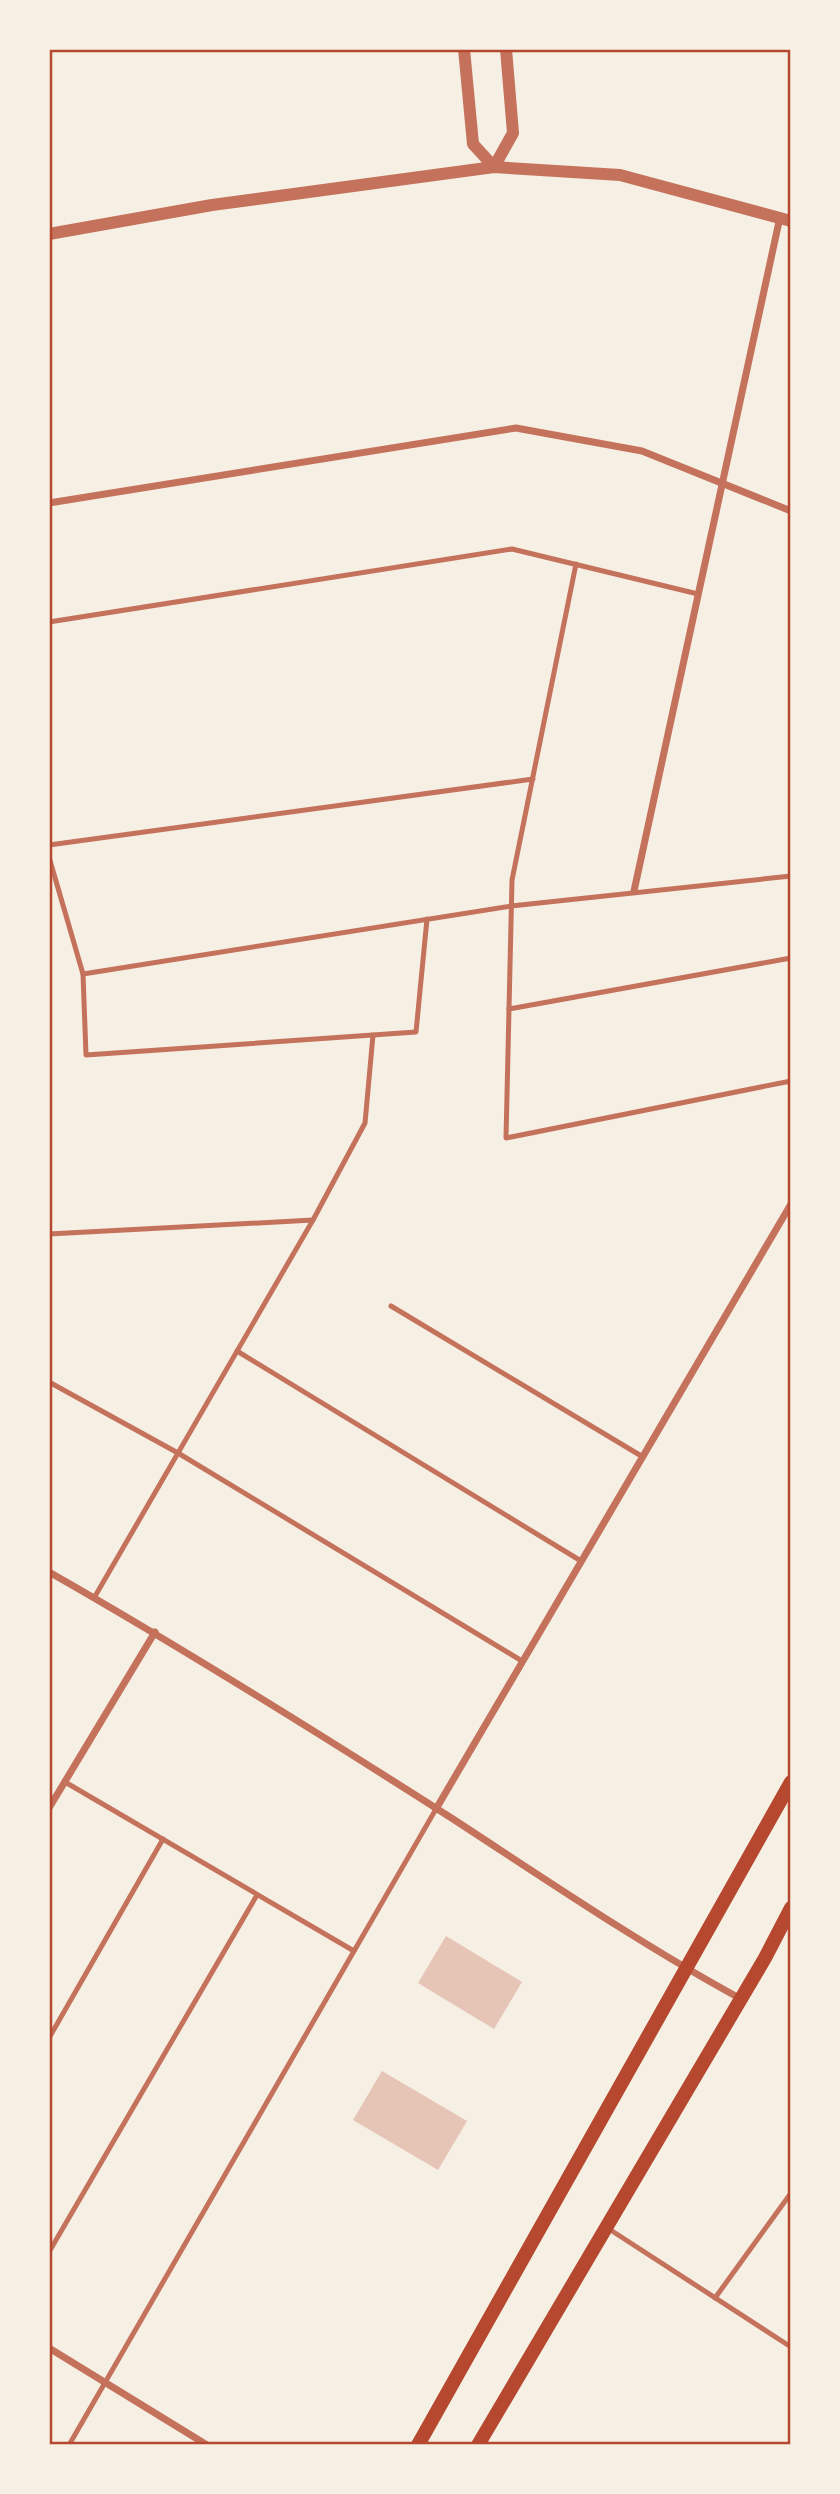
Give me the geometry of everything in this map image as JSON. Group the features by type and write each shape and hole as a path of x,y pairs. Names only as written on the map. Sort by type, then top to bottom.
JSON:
{"main road":[{"path":"418,2445 791,1782"},
{"path":"478,2445 741,1999 791,1908"}],"street":[{"path":"464,49 473,144 494,167"},
{"path":"494,167 513,133 506,49"},
{"path":"49,234 212,205 494,167 620,175 785,219 722,483 634,891"},
{"path":"49,503 516,428 642,451 791,511"},
{"path":"436,1809 791,1204"},
{"path":"49,1572 155,1632 686,1969 741,1999"},
{"path":"49,1808 155,1632"},
{"path":"49,2348 207,2445"}],"lane":[{"path":"49,622 512,549 698,594"},
{"path":"576,564 512,880 506,1138 791,1081"},
{"path":"49,845 533,779"},
{"path":"49,857 83,974 86,1055 416,1032 427,919"},
{"path":"83,974 511,906 791,876"},
{"path":"509,1009 791,958"},
{"path":"94,1598 313,1220 365,1123 373,1035"},
{"path":"49,1234 313,1220"},
{"path":"391,1306 643,1457"},
{"path":"237,1351 581,1561"},
{"path":"49,1382 178,1453 522,1661"},
{"path":"65,1782 354,1951"},
{"path":"69,2445 436,1809"},
{"path":"49,2038 163,1839"},
{"path":"49,2252 257,1895"},
{"path":"715,2298 791,2193"},
{"path":"607,2227 791,2347"}],"building":[{"path":"446,1936 522,1982 494,2029 418,1983"},
{"path":"382,2071 467,2121 438,2170 353,2120"}]}
